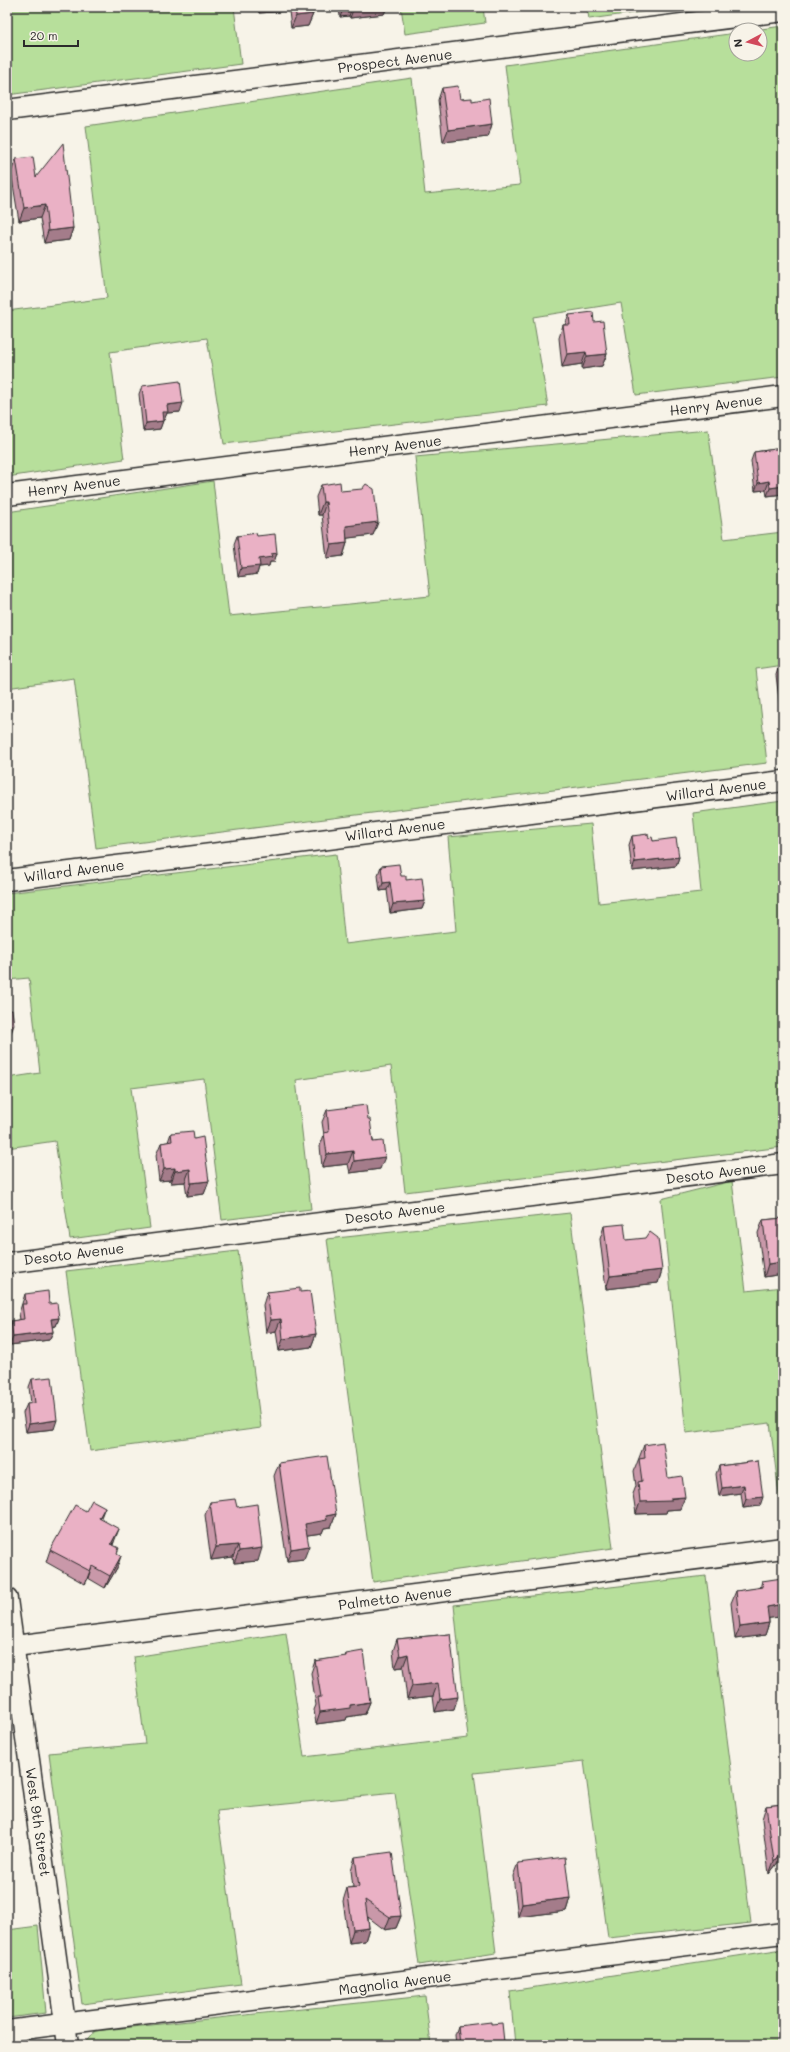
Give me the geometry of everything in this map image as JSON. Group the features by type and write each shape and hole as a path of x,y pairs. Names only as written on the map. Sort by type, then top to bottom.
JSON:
{"street":[{"name":"Prospect Avenue","path":"7,110 783,11"},
{"name":"Henry Avenue","path":"7,495 783,396"},
{"name":"Willard Avenue","path":"7,880 783,781"},
{"name":"Desoto Avenue","path":"7,1263 783,1164"},
{"name":"Palmetto Avenue","path":"10,1647 783,1548"},
{"name":"West 9th Street","path":"7,1599 10,1647 68,2045"},
{"name":"Magnolia Avenue","path":"7,2031 66,2025 783,1933"}],"green space":[{"path":"7,7 234,7 241,64 7,95"},
{"path":"401,7 483,7 485,23 405,34"},
{"path":"587,7 678,7 589,19"},
{"path":"783,26 783,287 779,288 783,319 783,377 636,395 621,303 533,317 548,406 224,444 207,338 110,352 124,459 7,477 7,311 107,298 86,126 412,78 425,194 520,185 505,65 728,34 728,62 768,62 768,28"},
{"path":"708,430 724,539 783,532 783,665 756,669 767,763 96,848 74,678 7,688 7,512 213,481 229,616 430,596 415,457"},
{"path":"783,801 783,1147 405,1192 391,1066 296,1080 311,1209 222,1220 204,1079 131,1088 150,1228 70,1239 55,1141 7,1148 7,1078 40,1073 29,978 7,980 7,893 336,854 345,944 456,931 448,837 591,824 599,903 701,892 693,813"},
{"path":"732,1181 746,1291 783,1287 783,1527 770,1423 686,1433 661,1199"},
{"path":"570,1213 613,1548 373,1582 327,1239"},
{"path":"238,1251 261,1428 90,1451 66,1271"},
{"path":"706,1576 751,1923 608,1938 584,1761 474,1773 496,1953 419,1965 395,1793 217,1811 241,1984 82,2004 49,1753 145,1744 134,1657 286,1633 304,1757 468,1738 454,1605"},
{"path":"38,1926 46,2013 7,2018 7,1930"},
{"path":"783,1949 783,2045 515,2045 510,1991"},
{"path":"425,1996 431,2045 83,2045 95,2031"}],"building":[{"path":"295,7 312,7 313,14 296,16"},
{"path":"458,86 460,99 472,98 472,101 489,98 492,124 448,130 442,88"},
{"path":"63,143 73,228 48,231 45,205 24,208 16,159 33,157 36,177"},
{"path":"593,312 594,322 603,321 607,354 587,356 586,352 567,354 563,325 570,325 569,315"},
{"path":"180,381 183,403 167,405 168,412 162,412 163,421 146,423 142,386"},
{"path":"783,448 783,486 770,488 769,481 758,483 754,452"},
{"path":"340,482 341,491 362,489 366,484 374,489 378,522 346,526 347,543 331,545 326,502 323,502 321,485"},
{"path":"256,533 257,536 275,534 277,553 271,554 272,557 259,559 260,566 241,568 237,536"},
{"path":"783,662 783,683 780,663"},
{"path":"648,834 649,838 652,837 653,841 676,838 679,857 635,862 632,836"},
{"path":"399,864 401,876 406,876 406,880 422,878 425,901 393,904 390,882 383,883 381,866"},
{"path":"12,1010 14,1025 8,1025 9,1039 7,1040 7,1011"},
{"path":"366,1105 368,1119 370,1119 373,1142 383,1141 385,1157 354,1161 353,1151 327,1154 324,1133 329,1132 327,1110"},
{"path":"193,1131 194,1139 203,1137 209,1181 191,1183 190,1169 175,1171 175,1168 164,1169 161,1143 172,1141 171,1133"},
{"path":"783,1218 783,1262 768,1264 763,1220"},
{"path":"624,1224 626,1240 646,1238 650,1232 658,1238 662,1270 610,1276 604,1226"},
{"path":"300,1288 300,1292 310,1291 316,1334 283,1339 281,1319 271,1320 267,1292"},
{"path":"48,1291 49,1304 57,1303 59,1318 51,1319 53,1332 13,1337 11,1321 24,1319 22,1304 26,1304 25,1294"},
{"path":"52,1377 57,1420 29,1424 27,1404 35,1403 32,1379"},
{"path":"663,1442 668,1478 682,1476 685,1497 671,1498 671,1501 640,1502 638,1482 642,1481 639,1459 645,1458 644,1445"},
{"path":"327,1456 336,1514 326,1516 327,1520 305,1524 309,1546 291,1549 279,1463"},
{"path":"758,1461 763,1497 746,1499 744,1485 722,1488 719,1466"},
{"path":"235,1499 237,1507 257,1504 262,1548 239,1551 238,1545 216,1547 210,1502"},
{"path":"92,1500 105,1507 99,1518 119,1529 111,1544 119,1548 117,1553 121,1556 110,1576 92,1566 90,1571 50,1550 75,1505 86,1511"},
{"path":"782,1578 783,1604 767,1607 769,1623 740,1627 736,1591 763,1587 762,1581"},
{"path":"450,1634 458,1697 440,1699 438,1683 412,1686 408,1654 400,1656 397,1639"},
{"path":"363,1651 370,1702 350,1705 350,1708 320,1712 318,1697 321,1697 315,1661 346,1656 346,1654"},
{"path":"783,1804 783,1849 774,1861 766,1806"},
{"path":"392,1852 401,1916 390,1917 365,1900 369,1928 353,1930 347,1888 359,1887 355,1857"},
{"path":"565,1857 570,1898 522,1904 518,1863"},
{"path":"491,2022 491,2024 502,2023 504,2042 498,2043 498,2045 460,2045 458,2026"}]}
